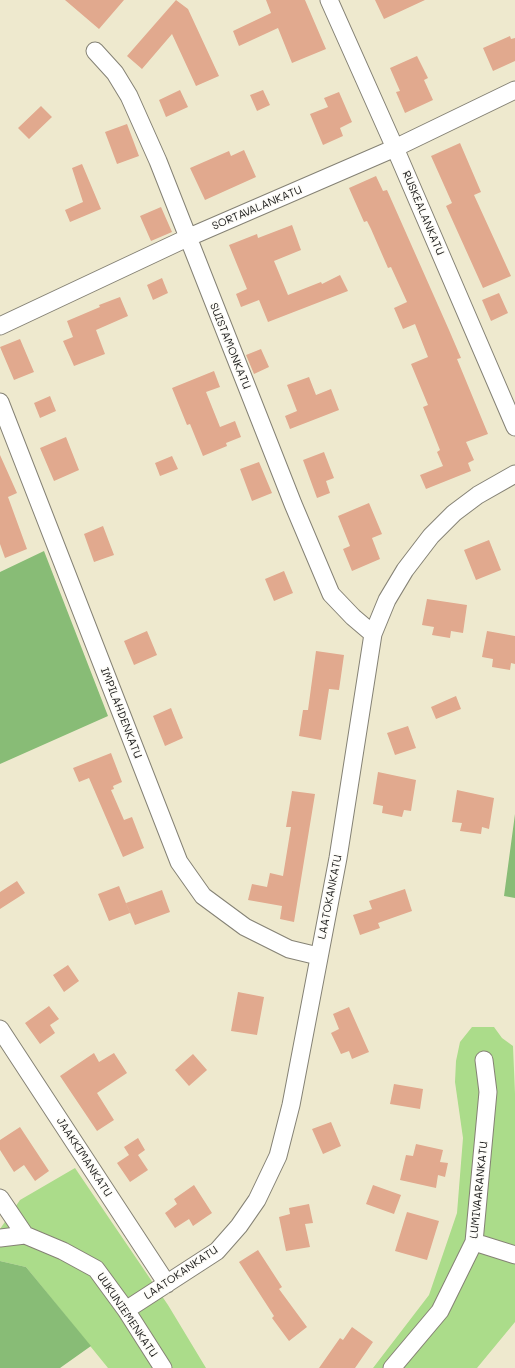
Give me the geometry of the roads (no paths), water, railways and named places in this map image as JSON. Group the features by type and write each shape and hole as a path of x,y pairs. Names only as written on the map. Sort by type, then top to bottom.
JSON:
{"street":[{"name":"RUSKEALANKATU","path":"329,0 395,148 515,427"},
{"name":"SUISTAMONKATU","path":"95,51 115,73 129,96 158,161 187,238 293,504 331,594 353,617 373,634"},
{"name":"SORTAVALANKATU","path":"0,326 187,238 395,148 515,90"},
{"name":"IMPILAHDENKATU","path":"0,402 179,862 203,896 245,927 289,949 318,956"},
{"name":"LAATOKANKATU","path":"126,1310 217,1251 239,1226 257,1200 278,1156 291,1105 318,956 338,858 373,634 387,600 406,570 431,536 454,513 478,495 515,474"},
{"name":"JAAKKIMANKATU","path":"0,1029 167,1284"},
{"name":"LUMIVAARANKATU","path":"392,1368 440,1311 474,1242 488,1092 484,1060"},
{"path":"0,1198 25,1235 0,1238"},
{"name":"UUKUNIEMENKATU","path":"25,1235 81,1259 96,1269 126,1310 163,1368"},
{"path":"474,1242 515,1255"}]}
